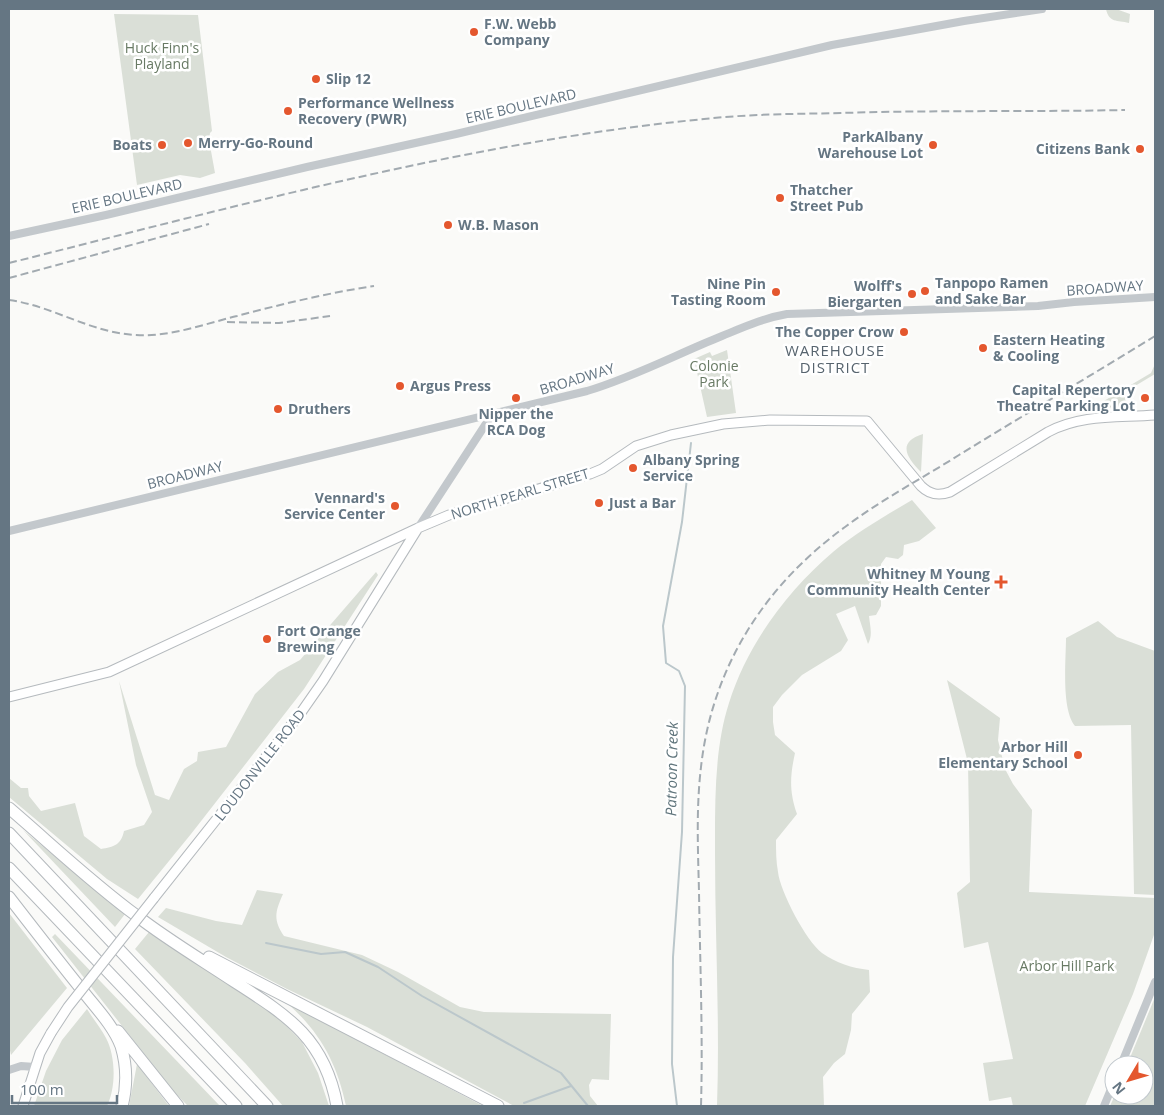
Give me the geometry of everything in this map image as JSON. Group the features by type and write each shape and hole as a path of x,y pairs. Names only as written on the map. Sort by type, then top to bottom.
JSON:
{"highway":[{"path":"9,808 106,892 156,930 270,1005 297,1026 312,1044 323,1062 337,1106"},
{"path":"9,833 267,1106"},
{"path":"9,868 236,1106"},
{"path":"9,897 116,1036 123,1054 126,1078 122,1106"},
{"path":"156,930 498,1106"},
{"path":"99,1012 124,1037 178,1106"}],"main road":[{"name":"NORTH PEARL STREET","path":"9,697 109,672 418,528 449,515 590,474 602,469 636,446 652,440 723,424 770,420 867,420 921,486 929,493 939,495 950,492 1048,432 1071,422 1088,418 1155,416"},
{"name":"LOUDONVILLE ROAD","path":"21,1106 35,1067 51,1033 68,1008 300,714 328,673 418,528"}],"street":[{"name":"ERIE BOULEVARD","path":"9,236 106,215 306,166 456,134 832,45 955,22 1042,9"},
{"name":"BROADWAY","path":"9,531 490,416 600,387 756,321 774,316 994,308 1155,297"},
{"name":"LOUDONVILLE ROAD","path":"418,528 490,416"},
{"path":"1125,1055 1155,982"},
{"path":"9,1070 21,1066 35,1067"}],"green space":[{"path":"1106,9 1116,9 1130,14 1129,23 1111,19"},
{"name":"Huck Finn's Playland","path":"114,14 198,15 212,131 209,140 215,173 200,178 180,175 137,185"},
{"name":"Colonie Park","path":"727,350 736,413 707,417 694,359 710,352 712,356"},
{"path":"1155,364 1155,374 1125,392 1126,407 1092,408 1151,373"},
{"path":"923,434 921,472 911,461 907,446 915,437"},
{"path":"912,500 936,528 919,541 904,545 903,555 898,559 886,557 881,564 881,606 876,615 869,616 871,634 868,644 855,606 836,614 848,640 841,651 802,675 773,707 775,735 795,753 791,784 797,814 776,840 777,864 783,891 802,927 822,953 827,957 850,966 869,970 870,992 852,1014 851,1030 845,1054 834,1063 823,1077 824,1106 717,1106 715,797 720,739 729,703 746,660 770,620 800,584 816,567 842,545 871,524"},
{"path":"376,572 378,575 304,689 138,899 107,879 9,797 9,778 21,788 28,788 29,796 41,811 75,803 84,836 101,849 116,844 121,839 124,831 144,825 152,812 136,765 119,681 155,795 169,800 184,769 197,761 198,752 226,747 255,694 278,672 300,660"},
{"path":"1098,621 1117,637 1155,651 1155,895 1134,894 1131,725 1075,726 1068,708 1065,684 1066,638"},
{"name":"Arbor Hill Park","path":"947,680 1000,718 998,740 1005,769 1013,784 1032,810 1029,892 1155,898 1155,932 1133,994 1107,1055 1104,1055 1104,1062 1085,1106 1013,1106 1011,1097 989,1101 983,1063 1013,1059 988,942 964,948 957,893 970,882 968,763"},
{"path":"23,830 125,914 115,927"},
{"path":"257,890 283,894 276,916 284,936 362,955 398,972 460,1007 484,1012 611,1014 609,1080 592,1079 589,1085 590,1096 598,1106 514,1106 367,1027 287,989 226,957 158,917 166,908 216,921 242,925"},
{"path":"9,913 67,988 11,1055 9,1046"},
{"path":"149,932 278,1017 302,1042 318,1073 329,1106 283,1106 245,1063 135,949"},
{"path":"55,934 220,1106 188,1106 174,1092 52,937"},
{"path":"1155,997 1155,1106 1110,1106 1154,1105 1154,1055 1131,1055"},
{"path":"287,1003 483,1106 346,1106 338,1076 326,1049 309,1025"},
{"path":"87,1009 104,1034 112,1054 114,1072 112,1090 107,1106 34,1106 46,1071 62,1040"},
{"path":"137,1064 169,1106 129,1106"}],"waterway":[{"name":"Patroon Creek","path":"677,1106 672,1064 673,957 682,832 685,686 679,671 666,663 663,626 682,522 691,443"},
{"path":"266,943 321,954 345,952 378,967 422,996 561,1073 588,1106"},
{"path":"524,1103 571,1086"}],"railway":[{"path":"9,263 354,178 528,143 616,129 721,117 772,115 1125,110"},
{"path":"9,278 209,224"},
{"path":"9,300 41,308 103,330 149,335 187,329 288,303 374,286"},
{"path":"227,322 279,323 330,316"},
{"path":"701,1106 699,783 707,730 717,695 730,662 747,631 767,602 790,575 816,550 845,527 887,499 1155,336"}],"place":[{"name":"F.W. Webb Company","path":"474,32"},
{"name":"Slip 12","path":"316,79"},
{"name":"Performance Wellness Recovery (PWR)","path":"288,111"},
{"name":"Merry-Go-Round","path":"188,143"},
{"name":"Boats","path":"162,145"},
{"name":"ParkAlbany Warehouse Lot","path":"933,145"},
{"name":"Citizens Bank","path":"1140,149"},
{"name":"Thatcher Street Pub","path":"780,198"},
{"name":"W.B. Mason","path":"448,225"},
{"name":"Tanpopo Ramen and Sake Bar","path":"925,291"},
{"name":"Nine Pin Tasting Room","path":"776,292"},
{"name":"Wolff's Biergarten","path":"912,294"},
{"name":"The Copper Crow","path":"904,332"},
{"name":"Eastern Heating & Cooling","path":"983,348"},
{"name":"Argus Press","path":"400,386"},
{"name":"Nipper the RCA Dog","path":"516,398"},
{"name":"Capital Repertory Theatre Parking Lot","path":"1145,398"},
{"name":"Druthers","path":"278,409"},
{"name":"Albany Spring Service","path":"633,468"},
{"name":"Just a Bar","path":"599,503"},
{"name":"Vennard's Service Center","path":"395,506"},
{"name":"Whitney M Young Community Health Center","path":"1001,582"},
{"name":"Fort Orange Brewing","path":"267,639"},
{"name":"Arbor Hill Elementary School","path":"1078,755"}],"district":[{"name":"WAREHOUSE DISTRICT","path":"835,360"}]}
